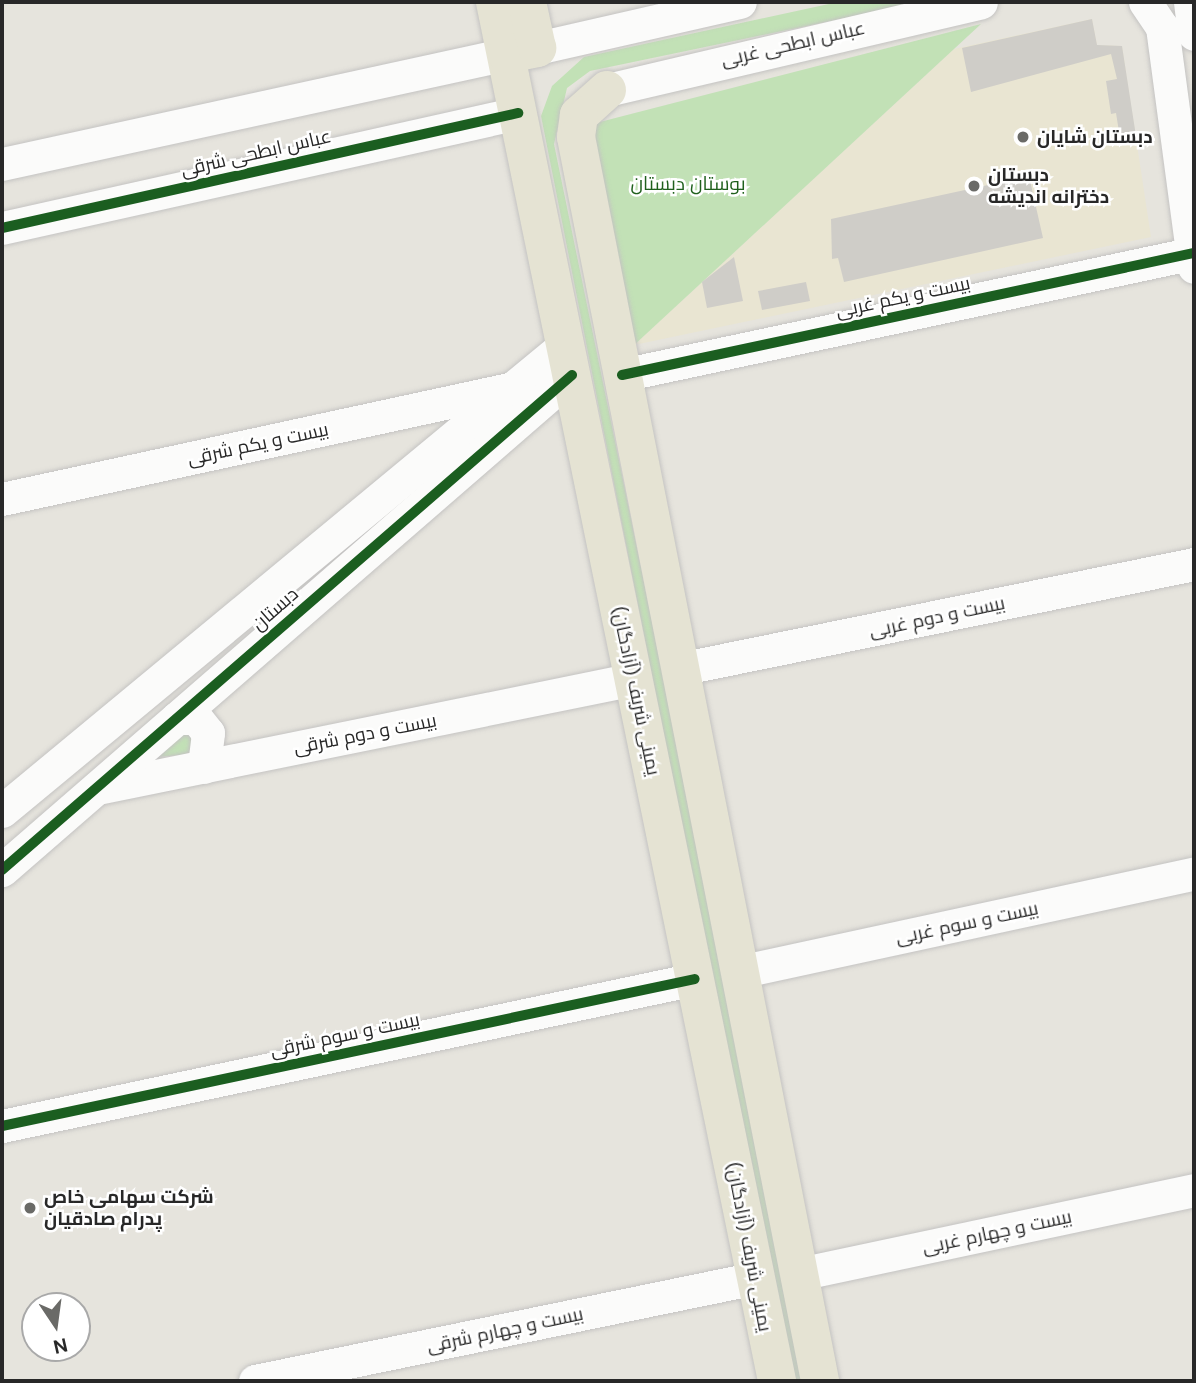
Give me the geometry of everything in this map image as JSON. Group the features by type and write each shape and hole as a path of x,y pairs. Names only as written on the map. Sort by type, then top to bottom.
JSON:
{"main road":[{"name":"یمینی شریف (آزادگان)","path":"495,2 522,51"},
{"name":"یمینی شریف (آزادگان)","path":"527,2 518,113 777,1381"},
{"path":"607,90 579,115 576,137 820,1381"}],"street":[{"path":"2,164 740,2"},
{"name":"عباس ابطحی غربی","path":"607,90 981,2"},
{"path":"1145,2 1162,27 1194,258"},
{"path":"1190,2 1194,34"},
{"name":"عباس ابطحی شرقی","path":"2,228 518,113"},
{"name":"بیست و یکم غربی","path":"622,375 1194,258"},
{"name":"دبستان","path":"3,809 486,431 514,388 569,360"},
{"name":"دبستان","path":"2,870 177,718 486,431 569,360"},
{"name":"بیست و یکم شرقی","path":"2,499 514,388"},
{"name":"بیست و دوم غربی","path":"680,669 1194,564"},
{"name":"بیست و دوم شرقی","path":"3,809 634,679"},
{"path":"177,718 197,718 208,733 204,767"},
{"name":"بیست و سوم غربی","path":"739,972 1194,874"},
{"name":"بیست و سوم شرقی","path":"2,1126 695,979"},
{"name":"بیست و چهارم غربی","path":"799,1274 1194,1190"},
{"name":"بیست و چهارم شرقی","path":"255,1381 756,1278"}],"shaded area":[{"name":"دبستان دخترانه اندیشه","path":"1092,19 1097,45 1122,46 1151,237 634,345 954,49"}],"green space":[{"path":"838,2 922,2 590,71 567,88 554,144 808,1381 792,1381 541,116 552,86 584,57"},
{"name":"بوستان دبستان","path":"981,24 632,347 592,124"},
{"path":"188,727 197,754 154,757"}],"building":[{"path":"1092,19 1097,45 1122,46 1136,136 1120,138 1116,113 1111,114 1106,81 1117,79 1111,54 971,92 962,48"},
{"path":"1029,176 1043,238 844,282 838,258 832,259 831,219"},
{"path":"734,257 743,301 707,308 702,282"},
{"path":"806,282 810,301 762,310 758,291"}],"cycle path":[{"path":"2,228 518,113"},
{"path":"622,375 1194,253"},
{"path":"2,870 572,375"},
{"path":"2,1126 695,979"}],"place":[{"name":"دبستان شایان","path":"1023,137"},
{"name":"دبستان دخترانه اندیشه","path":"974,186"},
{"name":"شرکت سهامی خاص پدرام صادقیان","path":"30,1208"}]}
